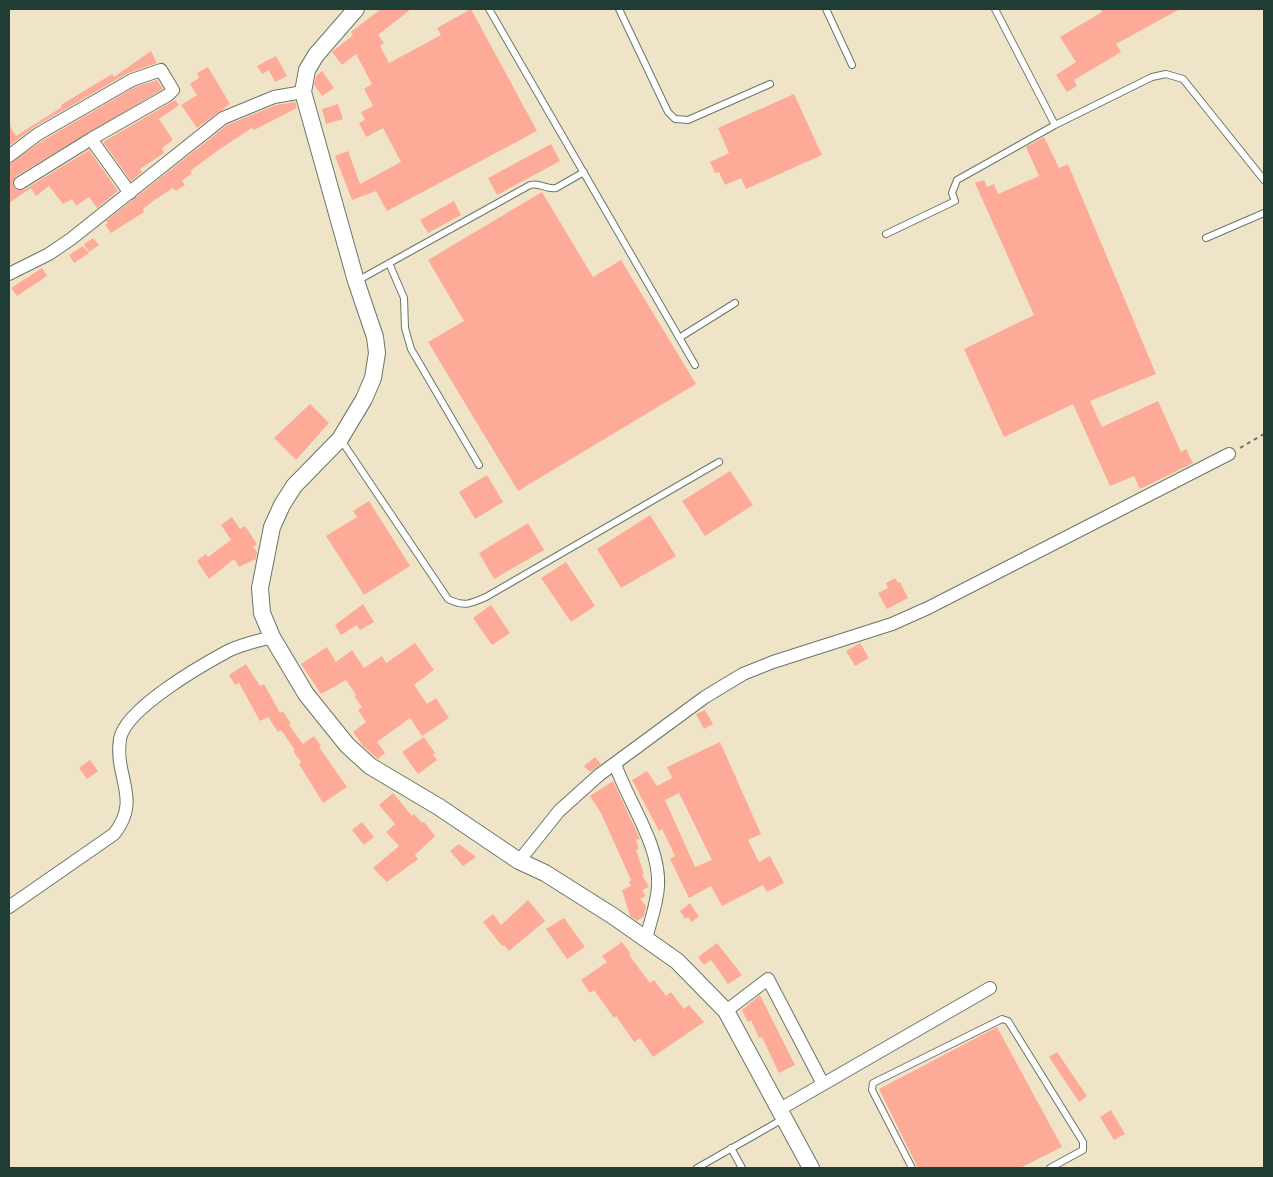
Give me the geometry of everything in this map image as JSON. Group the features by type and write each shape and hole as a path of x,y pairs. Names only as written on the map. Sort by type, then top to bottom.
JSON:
{"street":[{"path":"356,9 316,55 307,70 303,92 356,281 375,337 377,353 373,378 364,399 340,440 294,486 272,527 260,588 262,613 272,636 306,694 347,745 370,766 438,807 518,861 545,873 677,961 726,1011 811,1168"},
{"path":"9,156 38,134 132,80 160,70 172,90 168,95 91,139 20,183"},
{"path":"9,274 49,254 130,193 223,118 274,97 303,92"},
{"path":"91,139 130,193"},
{"path":"518,861 559,812 599,775 673,718 742,674 810,649 892,624 928,608 1229,454"},
{"path":"9,907 107,839 123,823 127,811 128,796 119,760 120,737 129,722 148,703 196,670 229,651 272,636"},
{"path":"615,764 622,784 648,837 656,867 658,885 646,939"},
{"path":"726,1011 768,979 823,1084"},
{"path":"782,1114 823,1084 990,988"}],"lane":[{"path":"489,9 695,365"},
{"path":"619,9 668,112 675,119 688,120 770,84"},
{"path":"826,9 852,65"},
{"path":"995,9 1055,125"},
{"path":"886,234 955,201 952,193 957,180 1055,125 1152,78 1172,75 1183,80 1264,180"},
{"path":"356,281 530,186 538,184 551,189 556,188 584,172"},
{"path":"1206,238 1264,213"},
{"path":"389,263 404,298 405,328 411,349 480,465"},
{"path":"679,338 735,303"},
{"path":"340,440 448,599 460,605 473,603 486,597 719,462"},
{"path":"912,1168 872,1090 873,1083 1002,1019 1008,1022 1083,1142 1083,1150 1050,1168"},
{"path":"697,1168 732,1148 782,1114"},
{"path":"732,1148 742,1168"}],"path":[{"path":"1229,454 1264,434"}],"building":[{"path":"381,9 411,9 378,35 384,43 380,46 389,63 441,35 437,28 471,9 537,131 387,211 376,191 352,200 335,156 348,151 360,184 401,162 383,128 366,137 359,123 365,120 361,112 373,106 364,89 372,84 356,54 342,65 332,52 353,35 351,32"},
{"path":"1100,9 1180,9 1116,44 1121,52 1074,80 1077,86 1067,92 1056,75 1076,62 1060,37 1102,12"},
{"path":"151,51 157,63 128,73 34,127 9,146 9,124 16,136 62,107 61,105 112,74 114,77"},
{"path":"276,56 287,76 275,82 269,70 262,74 257,66"},
{"path":"208,67 230,104 197,128 181,105 197,95 190,84 199,78 197,73"},
{"path":"322,71 334,88 322,96 314,85 316,76"},
{"path":"157,80 163,89 16,176 12,183 16,190 24,190 89,150 118,191 97,208 89,197 76,206 72,199 63,204 49,186 36,196 31,188 9,203 9,164 42,141 135,87"},
{"path":"794,94 822,155 746,189 741,178 725,185 719,172 715,173 710,162 729,153 718,128"},
{"path":"175,100 179,105 159,119 173,140 162,148 164,153 140,169 142,172 131,181 103,142"},
{"path":"295,102 297,108 254,130 252,128 220,149 190,171 192,173 182,181 185,185 176,191 173,188 153,201 143,209 144,212 111,233 105,225 108,223 106,221 227,125 276,105"},
{"path":"338,104 343,119 326,124 322,109"},
{"path":"1044,137 1059,168 1068,164 1156,374 1090,401 1102,427 1158,401 1181,452 1186,449 1193,463 1140,489 1134,476 1110,486 1073,404 1004,437 964,349 1034,315 975,183 984,180 987,187 994,184 998,194 1039,176 1026,147"},
{"path":"551,144 560,161 497,195 488,178"},
{"path":"542,192 593,277 621,260 696,384 518,491 428,342 464,321 428,260"},
{"path":"454,201 461,215 428,233 420,220"},
{"path":"93,238 99,245 89,252 84,244"},
{"path":"83,246 89,253 74,263 69,255"},
{"path":"42,268 47,276 17,296 11,288"},
{"path":"310,404 329,423 296,460 274,438"},
{"path":"730,471 753,505 705,536 682,501"},
{"path":"487,475 503,502 475,519 459,492"},
{"path":"369,501 410,566 364,595 326,536 357,517 353,511"},
{"path":"650,515 676,556 621,588 597,549"},
{"path":"232,517 240,529 245,526 257,544 253,547 257,552 256,559 239,567 234,559 209,579 197,561 206,554 208,557 231,540 221,525"},
{"path":"528,523 544,550 494,579 479,553"},
{"path":"566,562 595,606 571,622 541,578"},
{"path":"895,578 898,583 900,582 908,598 887,609 878,593 888,588 886,583"},
{"path":"363,604 374,622 360,630 357,625 341,635 335,625"},
{"path":"491,605 510,633 492,645 473,618"},
{"path":"415,643 434,670 414,685 427,704 436,698 449,718 422,736 410,718 377,742 385,753 378,759 363,746 353,732 366,722 358,710 362,707 346,680 321,694 301,664 327,647 336,662 352,650 364,668 382,656 386,663"},
{"path":"860,643 869,658 855,666 846,651"},
{"path":"246,664 260,686 264,684 280,713 283,711 291,724 289,725 303,744 314,736 321,746 319,747 347,787 323,803 299,764 301,762 293,751 295,750 281,730 278,732 268,717 260,721 239,683 235,685 229,675"},
{"path":"705,710 713,724 704,729 696,714"},
{"path":"424,737 435,753 433,755 437,760 418,774 402,752"},
{"path":"720,742 761,834 748,840 759,862 770,856 784,883 767,892 763,885 722,906 711,886 689,898 670,859 675,856 662,829 659,831 632,780 647,771 657,786 672,778 667,767","holes":["679,793 712,860 695,867 665,800"]},
{"path":"595,757 601,764 590,772 584,766"},
{"path":"90,760 98,771 87,779 79,768"},
{"path":"613,781 640,839 636,840 639,849 636,850 644,874 642,875 649,887 642,890 646,896 640,899 646,906 644,916 637,921 630,916 622,890 631,886 629,882 631,880 601,813 590,796"},
{"path":"393,793 412,816 414,814 422,823 424,822 435,836 415,855 418,859 387,882 373,868 399,846 386,832 395,824 379,805"},
{"path":"362,822 374,837 364,845 352,830"},
{"path":"459,844 476,857 463,866 450,851"},
{"path":"528,900 545,921 509,951 504,945 502,946 483,922 493,914 501,925"},
{"path":"690,903 699,917 691,922 688,917 685,919 680,911"},
{"path":"564,918 585,947 567,959 546,929"},
{"path":"622,942 631,954 629,955 650,983 654,980 666,996 671,992 684,1009 689,1005 704,1022 653,1057 640,1038 634,1042 616,1016 614,1018 594,990 590,993 581,980 607,962 602,956"},
{"path":"717,943 742,975 728,984 711,960 704,965 698,957"},
{"path":"760,995 795,1065 779,1073 762,1037 759,1038 751,1020 748,1022 742,1010"},
{"path":"997,1027 1062,1147 1020,1168 918,1168 879,1089"},
{"path":"1057,1052 1087,1096 1079,1102 1049,1057"},
{"path":"1111,1110 1125,1134 1114,1140 1100,1117"}]}
